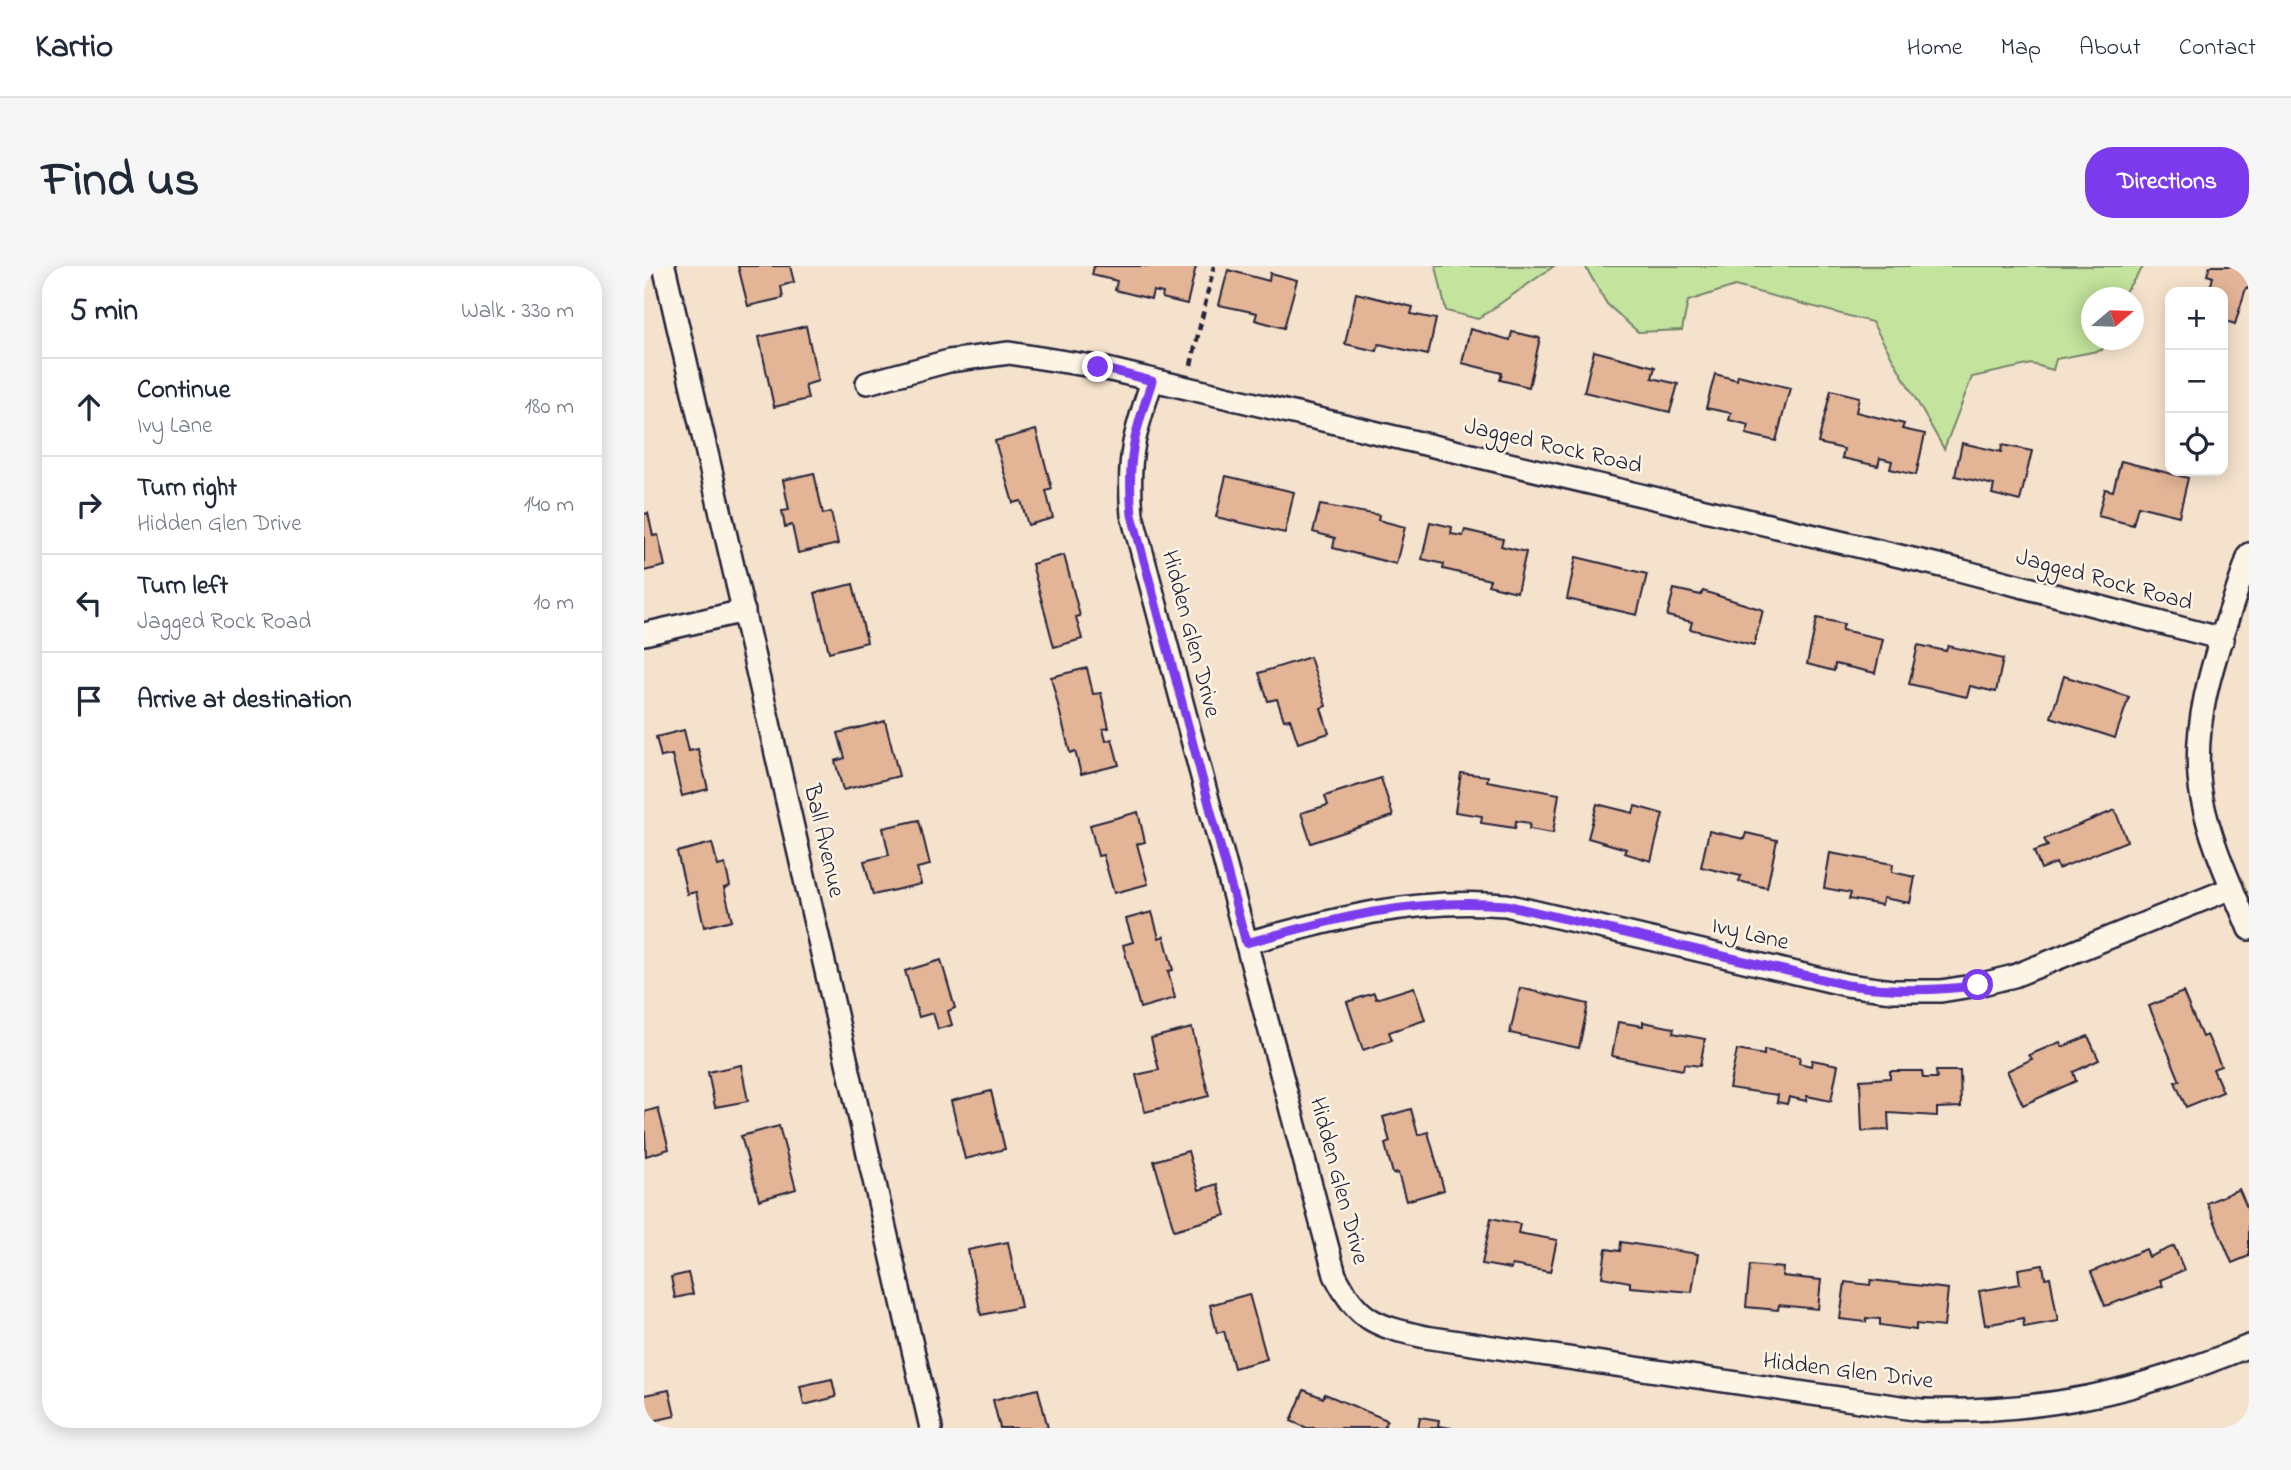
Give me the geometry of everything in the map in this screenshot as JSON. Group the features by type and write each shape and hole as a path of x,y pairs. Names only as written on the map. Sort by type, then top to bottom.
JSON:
{"street":[{"name":"Ball Avenue","path":"664,266 931,1428"},
{"name":"Jagged Rock Road","path":"867,383 949,361 1009,354 1098,367 1946,567 2223,639"},
{"name":"Hidden Glen Drive","path":"1152,381 1132,442 1129,479 1132,515 1335,1275 1353,1307 1383,1328 1425,1337 1921,1410 1987,1412 2050,1406 2105,1395 2210,1362 2249,1346"},
{"path":"2249,554 2212,669 2200,723 2198,760 2201,797 2210,831 2249,929"},
{"path":"644,635 744,611"},
{"name":"Ivy Lane","path":"1246,943 1340,918 1432,902 1463,901 1506,905 1847,985 1892,991 1941,991 2014,976 2232,888"}],"path":[{"path":"1191,366 1214,266"}],"green space":[{"path":"1436,266 1554,266 1478,319 1446,311"},
{"path":"1585,266 2144,266 2128,287 2081,287 2081,350 2102,350 2056,359 2053,370 2032,364 1972,377 1944,449 1872,322 1735,286 1688,301 1682,330 1638,332 1607,304"}],"building":[{"path":"738,266 790,266 794,282 781,286 783,298 748,306"},
{"path":"1094,266 1196,266 1187,304 1162,298 1163,293 1153,291 1151,299 1115,290 1117,281 1092,275"},
{"path":"2210,266 2249,266 2249,288 2246,288 2235,324 2228,322 2228,287 2210,287 2213,277 2207,275"},
{"path":"1228,270 1269,281 1270,273 1297,280 1284,328 1255,320 1257,313 1219,305"},
{"path":"1356,293 1413,307 1411,314 1436,319 1428,355 1379,344 1377,351 1345,344"},
{"path":"806,326 818,381 805,385 808,399 774,407 759,337"},
{"path":"1470,329 1510,340 1512,332 1540,338 1529,387 1500,380 1502,373 1462,363"},
{"path":"1594,351 1655,367 1652,378 1678,384 1670,412 1584,392"},
{"path":"1715,374 1737,380 1738,375 1790,388 1776,441 1746,434 1749,425 1729,420 1731,413 1706,408"},
{"path":"1831,390 1859,397 1856,412 1904,424 1902,429 1925,434 1916,475 1890,469 1892,461 1880,458 1878,466 1842,458 1844,449 1818,443"},
{"path":"1036,430 1052,489 1046,491 1053,518 1028,525 1021,501 1013,503 995,441"},
{"path":"1962,443 2001,452 2002,445 2032,451 2020,501 1992,494 1994,485 1955,476"},
{"path":"2121,461 2165,472 2165,476 2188,478 2179,516 2138,506 2133,525 2098,516 2105,489 2113,491"},
{"path":"814,473 823,514 831,512 838,544 798,553 792,525 785,527 782,511 789,510 783,480"},
{"path":"1226,476 1294,492 1285,533 1216,517"},
{"path":"1320,505 1379,515 1378,520 1405,527 1396,564 1333,548 1335,538 1313,532"},
{"path":"648,513 653,536 658,535 665,566 644,571 644,514"},
{"path":"1430,522 1452,527 1451,534 1463,536 1465,530 1503,539 1501,546 1526,552 1517,592 1488,585 1490,580 1443,569 1444,564 1422,559"},
{"path":"1064,555 1080,616 1076,617 1082,639 1054,647 1032,564"},
{"path":"1576,557 1647,574 1637,615 1567,599"},
{"path":"853,584 867,642 829,652 815,593"},
{"path":"1674,589 1701,595 1703,591 1763,610 1754,645 1690,629 1692,622 1667,616"},
{"path":"1817,618 1844,624 1842,630 1883,639 1875,673 1835,664 1834,671 1807,664"},
{"path":"1918,645 1946,651 1948,646 2003,659 1996,692 1970,686 1967,697 1909,684"},
{"path":"1310,657 1326,706 1321,708 1329,733 1298,743 1290,719 1284,720 1277,699 1268,701 1259,673"},
{"path":"1087,668 1093,694 1101,693 1109,728 1103,729 1106,741 1112,739 1119,765 1081,774 1075,751 1070,753 1051,677"},
{"path":"2064,676 2129,697 2115,738 2051,717"},
{"path":"885,721 899,776 843,790 835,761 845,758 838,733"},
{"path":"684,730 689,751 698,749 708,789 682,796 672,755 661,757 656,737"},
{"path":"1461,773 1488,776 1487,781 1559,794 1553,833 1529,829 1530,823 1516,821 1515,828 1481,823 1482,816 1455,812"},
{"path":"1381,778 1393,816 1311,843 1301,813 1328,805 1325,796"},
{"path":"1597,804 1633,813 1635,806 1663,814 1651,861 1624,853 1626,849 1588,838"},
{"path":"2115,810 2127,841 2058,869 2056,863 2041,869 2034,851 2048,846 2044,839"},
{"path":"1138,812 1145,842 1137,844 1148,884 1114,893 1103,855 1098,856 1090,825"},
{"path":"919,820 930,865 917,868 921,884 873,895 864,861 889,855 883,828"},
{"path":"1709,831 1744,839 1746,833 1777,840 1767,888 1739,881 1741,876 1701,867"},
{"path":"712,843 718,866 725,864 730,886 724,888 732,920 704,927 696,892 687,894 677,852"},
{"path":"1830,853 1893,864 1892,872 1915,877 1910,903 1883,898 1882,905 1849,899 1851,893 1824,888"},
{"path":"1152,912 1159,938 1164,936 1173,970 1168,971 1175,998 1140,1008 1123,945 1133,942 1126,919"},
{"path":"941,960 955,1008 948,1011 952,1025 938,1029 933,1013 919,1017 905,971"},
{"path":"1414,987 1425,1020 1389,1032 1392,1040 1363,1050 1347,1002 1374,993 1376,999"},
{"path":"1520,988 1588,1004 1579,1048 1510,1033"},
{"path":"2183,992 2202,1037 2207,1035 2221,1066 2213,1069 2223,1092 2186,1107 2175,1082 2180,1081 2149,1006"},
{"path":"1618,1022 1643,1026 1643,1022 1674,1028 1673,1033 1705,1039 1700,1066 1684,1064 1683,1070 1612,1056"},
{"path":"1192,1028 1209,1096 1145,1112 1136,1075 1159,1070 1151,1038"},
{"path":"2088,1036 2099,1060 2073,1072 2076,1081 2023,1105 2007,1071 2032,1059 2029,1055 2060,1042 2062,1047"},
{"path":"1737,1050 1764,1055 1764,1050 1800,1057 1799,1063 1811,1066 1812,1060 1838,1065 1831,1101 1807,1096 1806,1101 1789,1097 1787,1104 1777,1102 1778,1095 1729,1088"},
{"path":"741,1065 748,1101 715,1107 708,1072"},
{"path":"1890,1071 1922,1071 1923,1078 1937,1078 1936,1071 1960,1071 1961,1107 1937,1108 1937,1116 1888,1113 1889,1130 1862,1131 1860,1080 1890,1078"},
{"path":"991,1091 1005,1149 965,1159 951,1101"},
{"path":"658,1108 669,1149 646,1156 644,1112"},
{"path":"1411,1109 1418,1135 1428,1132 1444,1190 1406,1201 1398,1173 1393,1174 1385,1144 1390,1142 1383,1117"},
{"path":"779,1126 796,1189 759,1200 741,1136"},
{"path":"1188,1151 1199,1190 1217,1184 1226,1215 1174,1230 1154,1161"},
{"path":"2239,1189 2249,1212 2249,1256 2232,1263 2207,1203"},
{"path":"1491,1218 1520,1224 1518,1233 1557,1240 1550,1272 1512,1265 1511,1269 1482,1264"},
{"path":"1008,1242 1021,1307 981,1315 968,1250"},
{"path":"1621,1242 1698,1254 1692,1292 1630,1287 1630,1282 1602,1277 1606,1249 1620,1251"},
{"path":"2174,1246 2184,1270 2160,1280 2163,1286 2105,1306 2091,1272 2146,1249 2149,1257"},
{"path":"1750,1265 1783,1268 1782,1276 1821,1280 1818,1309 1779,1305 1778,1310 1746,1307"},
{"path":"2043,1265 2045,1278 2050,1277 2058,1321 2024,1327 2023,1318 1985,1325 1979,1291 2020,1284 2018,1269"},
{"path":"688,1273 693,1294 675,1298 671,1277"},
{"path":"1871,1280 1948,1289 1944,1327 1916,1324 1916,1330 1880,1325 1880,1319 1866,1318 1866,1322 1840,1319 1845,1282 1870,1285"},
{"path":"1249,1294 1267,1359 1234,1368 1224,1331 1217,1333 1210,1305"},
{"path":"832,1379 836,1397 804,1405 800,1386"},
{"path":"1038,1389 1048,1428 1000,1428 993,1400"},
{"path":"669,1390 675,1416 644,1423 644,1395"},
{"path":"1304,1390 1323,1398 1325,1394 1387,1420 1384,1428 1307,1428 1291,1421"},
{"path":"1420,1417 1439,1420 1438,1426 1452,1428 1418,1428"}],"route":[{"path":"1098,367 1152,381 1132,442 1129,479 1132,515 1246,943 1340,918 1432,902 1463,901 1506,905 1847,985 1892,991 1941,991 1978,985"}]}
